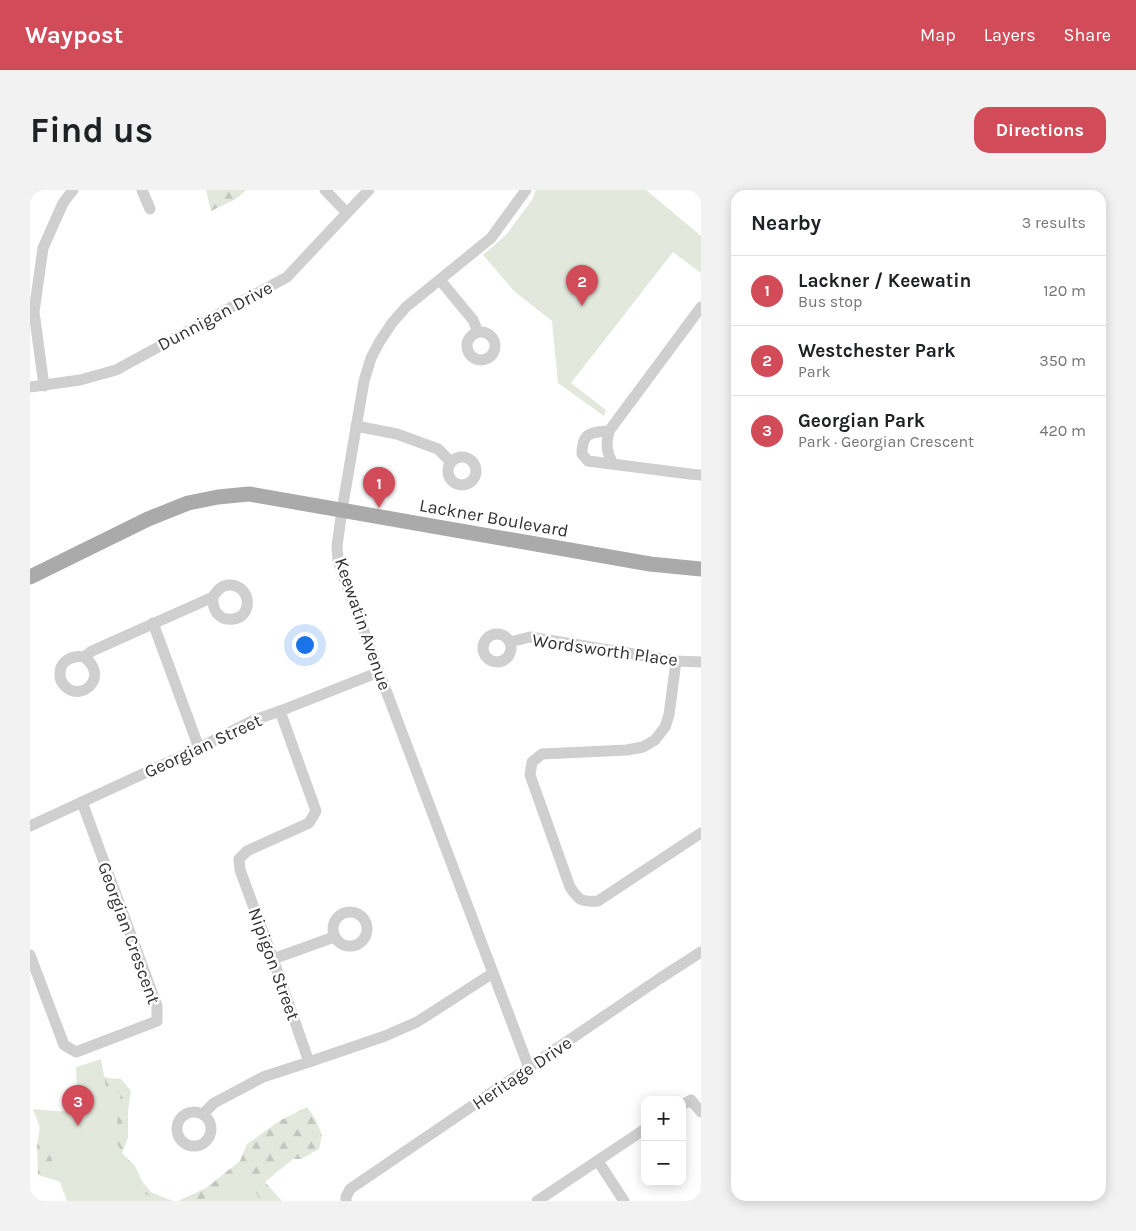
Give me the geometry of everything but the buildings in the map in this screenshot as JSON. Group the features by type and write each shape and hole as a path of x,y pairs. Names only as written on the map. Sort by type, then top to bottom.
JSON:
{"main road":[{"name":"Lackner Boulevard","path":"30,578 148,519 188,503 218,497 249,494 650,564 701,569"}],"street":[{"path":"44,386 34,312 43,248 63,203 73,190"},
{"path":"142,190 150,210"},
{"path":"325,190 347,213"},
{"name":"Dunnigan Drive","path":"30,387 80,380 116,370 287,277 369,190"},
{"name":"Keewatin Avenue","path":"526,190 490,238 406,307 380,341 371,358 364,381 337,546 338,561 529,1068"},
{"path":"440,280 473,320 478,332"},
{"path":"612,464 607,451 608,431 701,307"},
{"path":"356,426 397,434 438,449 451,462"},
{"path":"608,431 593,432 586,436 582,443 582,454 588,461 701,474"},
{"path":"84,658 92,651 213,597"},
{"path":"153,623 199,748"},
{"name":"Wordsworth Place","path":"510,642 530,638 676,661 701,662"},
{"path":"676,661 670,715 665,727 654,740 642,747 627,750 542,754 532,762 530,775 570,888 576,897 585,902 598,901 701,833"},
{"name":"Georgian Street","path":"30,826 199,748 254,720 379,672"},
{"name":"Nipigon Street","path":"280,711 316,811 309,823 247,851 240,859 240,870 309,1062"},
{"name":"Georgian Crescent","path":"30,955 64,1045 76,1052 157,1021 157,1006 82,802"},
{"path":"273,959 334,937"},
{"name":"Heritage Drive","path":"346,1199 350,1189 701,952"},
{"path":"203,1114 214,1103 263,1077 385,1036 417,1022 493,973"},
{"path":"686,1102 690,1100 701,1112"},
{"path":"537,1201 641,1132"},
{"path":"598,1161 624,1201"}],"green space":[{"path":"206,190 246,190 236,199 211,211"},
{"path":"536,190 646,190 701,236 701,273 673,252 571,383 606,410 604,416 558,383 552,321 515,292 483,255 506,235 532,200"},
{"path":"101,1059 108,1098 121,1092 115,1138 138,1189 157,1201 67,1201 33,1109 78,1113 76,1067"},
{"path":"94,1069 107,1078 121,1079 131,1091 128,1111 128,1138 122,1153 135,1166 142,1181 152,1193 173,1201 73,1201 64,1183 38,1175 37,1146 42,1113 79,1110"},
{"path":"307,1107 316,1120 322,1135 319,1149 301,1159 293,1159 265,1182 282,1201 178,1201 206,1188 240,1161 247,1144 281,1120"},
{"path":"243,1171 261,1201 201,1201 231,1185"}],"place":[{"name":"Westchester Park","path":"582,306"},
{"name":"Lackner / Keewatin","path":"379,508"},
{"name":"Georgian Park","path":"78,1126"}]}
